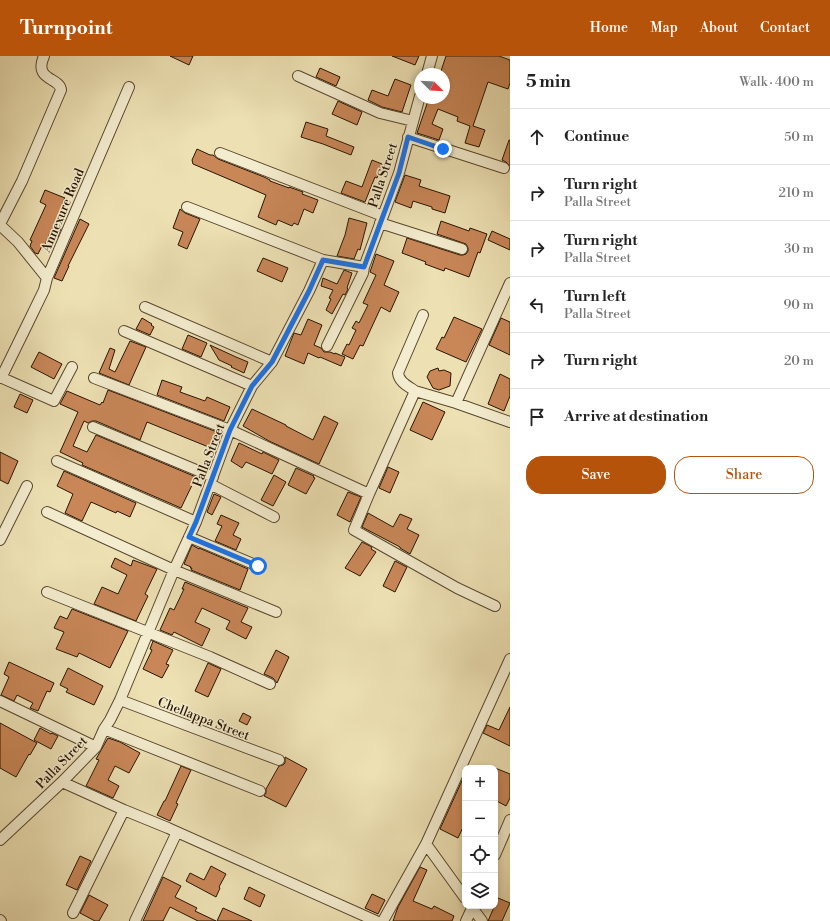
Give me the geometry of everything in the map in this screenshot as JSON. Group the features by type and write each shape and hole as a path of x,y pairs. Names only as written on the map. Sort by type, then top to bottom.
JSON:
{"street":[{"path":"0,225 22,181 61,90 61,86 43,73 41,67 44,56"},
{"path":"428,68 432,56"},
{"path":"298,76 380,113 413,122"},
{"name":"Annexure Road","path":"0,225 18,242 47,278 129,87"},
{"name":"Palla Street","path":"327,346 363,273 399,173 418,104"},
{"path":"408,137 504,168"},
{"path":"220,153 382,220 462,249"},
{"path":"187,207 323,260 364,267"},
{"name":"Palla Street","path":"0,840 62,782 96,747 120,700 174,570 196,522 230,430 252,386 272,362 309,291 323,260"},
{"path":"47,278 44,290 1,377 54,401 72,367"},
{"path":"456,403 510,283"},
{"path":"144,307 272,362"},
{"path":"423,315 398,373 398,377 403,383 415,391 456,403 510,422"},
{"path":"124,331 252,386"},
{"path":"94,378 230,430 369,494"},
{"path":"415,391 354,530 457,588 495,606"},
{"path":"93,427 212,480 274,516"},
{"path":"57,461 196,522"},
{"path":"0,540 27,486"},
{"path":"47,512 174,570 276,612"},
{"path":"189,537 258,566"},
{"path":"47,592 210,657 270,684"},
{"path":"382,921 426,844 510,659"},
{"path":"0,700 96,747"},
{"name":"Chellappa Street","path":"120,700 279,760"},
{"path":"104,729 260,792"},
{"path":"62,782 376,921"},
{"path":"73,914 124,810"},
{"path":"498,848 510,820"},
{"path":"135,921 177,832"},
{"path":"426,844 462,894"},
{"path":"466,921 471,909"},
{"path":"473,909 482,921"}],"building":[{"path":"170,56 193,56 189,65"},
{"path":"392,56 419,56 415,65"},
{"path":"446,56 499,56 510,60 510,83 508,89 488,82 473,126 485,130 479,147 465,143 470,126 457,121 458,117 438,109 432,124 443,129 439,140 417,133 427,104 450,104 450,68 442,68"},
{"path":"320,68 340,77 336,86 316,77"},
{"path":"395,79 411,85 402,112 382,107 368,100 372,90 388,96"},
{"path":"338,101 362,112 357,125 332,114"},
{"path":"306,122 328,129 326,136 354,147 351,155 301,137"},
{"path":"510,140 510,166 502,160"},
{"path":"197,149 264,177 270,181 303,192 302,194 318,200 313,213 304,209 298,225 294,223 292,226 278,220 276,225 258,217 266,195 193,164 192,160"},
{"path":"372,160 382,164 365,202 341,193 346,181 362,187"},
{"path":"405,175 421,180 419,186 450,196 445,213 413,201 411,208 395,202"},
{"path":"45,190 65,198 63,202 66,204 57,227 61,228 58,237 50,233 44,247 42,246 38,254 35,253 30,246 32,241 30,240 46,205 40,202"},
{"path":"180,209 185,213 200,219 187,249 178,245 183,232 173,228"},
{"path":"349,218 367,223 360,250 358,249 354,259 337,256 345,235"},
{"path":"80,219 89,224 62,281 54,278"},
{"path":"441,221 469,231 470,228 487,234 480,253 478,252 469,277 445,268 444,271 402,253 407,238 460,255 466,254 468,248 466,244 437,234"},
{"path":"492,231 510,239 510,250 488,240"},
{"path":"376,254 394,261 384,285 399,292 390,312 381,307 363,346 360,345 353,359 342,354 347,344 349,345 356,330 352,328 356,321 359,323 368,305 363,303 376,275 370,272"},
{"path":"263,258 288,268 282,282 257,271"},
{"path":"344,270 352,273 347,288 348,289 345,295 343,294 332,314 326,310 333,290 321,286 323,278 337,284"},
{"path":"454,317 482,329 466,362 436,349 442,337 444,338"},
{"path":"142,318 154,327 150,335 136,329"},
{"path":"501,318 510,322 510,355 489,345"},
{"path":"308,319 322,325 314,345 321,348 324,352 335,353 345,357 341,366 308,353 304,364 285,356 294,333 301,335"},
{"path":"188,335 207,343 201,357 182,349"},
{"path":"130,341 146,347 129,385 99,373 110,348 115,350 109,369 115,372"},
{"path":"210,345 248,362 244,373 219,360"},
{"path":"39,352 62,364 54,379 31,367"},
{"path":"438,368 439,371 444,370 451,373 450,386 439,390 433,388 427,377 430,371"},
{"path":"500,374 510,379 510,396 504,411 488,404"},
{"path":"162,380 182,387 180,392 205,401 207,397 230,407 224,421 157,395"},
{"path":"108,390 217,432 211,448 147,422 140,440 96,421 88,423 84,421 73,446 87,452 96,435 196,477 181,508 82,465 83,463 60,452 78,412 60,404 67,391 100,405 102,402 103,403"},
{"path":"20,394 33,400 27,413 14,407"},
{"path":"423,402 445,412 432,440 410,430"},
{"path":"252,409 313,440 324,416 338,423 319,464 269,441 243,426"},
{"path":"239,443 279,460 272,474 246,462 242,468 231,461"},
{"path":"0,452 18,461 8,484 0,480"},
{"path":"388,467 399,472 390,493 379,488"},
{"path":"296,468 314,476 313,477 315,478 306,494 288,485"},
{"path":"64,471 136,503 130,517 117,511 116,513 91,502 82,521 65,513 73,494 57,486"},
{"path":"274,475 286,482 273,506 261,500"},
{"path":"348,492 361,497 350,522 337,515"},
{"path":"214,494 221,497 212,515 207,512"},
{"path":"368,513 393,527 400,514 412,519 407,529 419,535 410,554 362,527"},
{"path":"221,515 239,523 233,535 241,539 236,550 215,541 222,526 217,524"},
{"path":"362,542 372,547 371,549 376,552 360,576 345,568"},
{"path":"192,545 248,569 240,590 191,570 191,567 184,564"},
{"path":"115,558 131,566 133,560 157,569 145,594 148,596 136,621 94,604 102,587 118,594 127,575 111,567"},
{"path":"395,561 407,567 395,592 383,586"},
{"path":"185,582 248,608 241,622 252,627 246,639 226,629 230,621 202,608 195,622 210,629 202,646 174,632 172,635 160,630 170,608 174,610 184,589 182,589"},
{"path":"72,609 128,631 110,668 79,653 77,657 56,649 64,632 54,628 60,616 67,619"},
{"path":"153,641 173,650 166,664 169,665 162,678 143,669 152,650 150,649"},
{"path":"276,650 289,657 277,683 273,678 264,674"},
{"path":"9,662 54,683 50,692 47,691 38,711 30,708 33,703 17,695 14,701 1,695 9,677 4,674"},
{"path":"208,663 221,669 208,697 195,691"},
{"path":"68,668 103,686 94,705 66,692 68,689 60,685"},
{"path":"510,707 510,746 483,733 487,725 499,730"},
{"path":"243,713 251,717 247,725 239,721"},
{"path":"0,723 37,743 16,777 0,768"},
{"path":"40,728 58,736 51,749 34,740"},
{"path":"108,738 120,742 140,753 129,773 115,766 108,780 119,786 113,798 86,786 99,760 96,759"},
{"path":"285,757 307,769 286,807 264,796 266,789 279,766 285,763"},
{"path":"181,766 191,770 176,803 178,804 170,821 157,815"},
{"path":"498,769 510,774 510,798 506,806 498,802"},
{"path":"462,781 462,829 458,838 440,829"},
{"path":"80,856 91,861 77,890 66,885"},
{"path":"211,866 226,874 219,887 220,888 216,897 186,881 190,873 204,880"},
{"path":"420,867 427,870 413,901 432,909 434,906 454,916 452,921 393,921 398,907"},
{"path":"163,877 181,886 175,897 197,908 195,911 216,921 198,921 170,907 163,921 143,921"},
{"path":"249,887 265,895 260,907 244,899"},
{"path":"372,894 385,900 378,914 365,908"},
{"path":"89,895 108,905 99,921 95,921 80,913"},
{"path":"498,898 510,903 502,921 488,921 493,909 498,909"},
{"path":"223,908 252,921 217,921"}],"route":[{"path":"258,566 189,537 230,430 252,386 272,362 309,291 323,260 364,267 399,173 408,137 443,149"}]}
